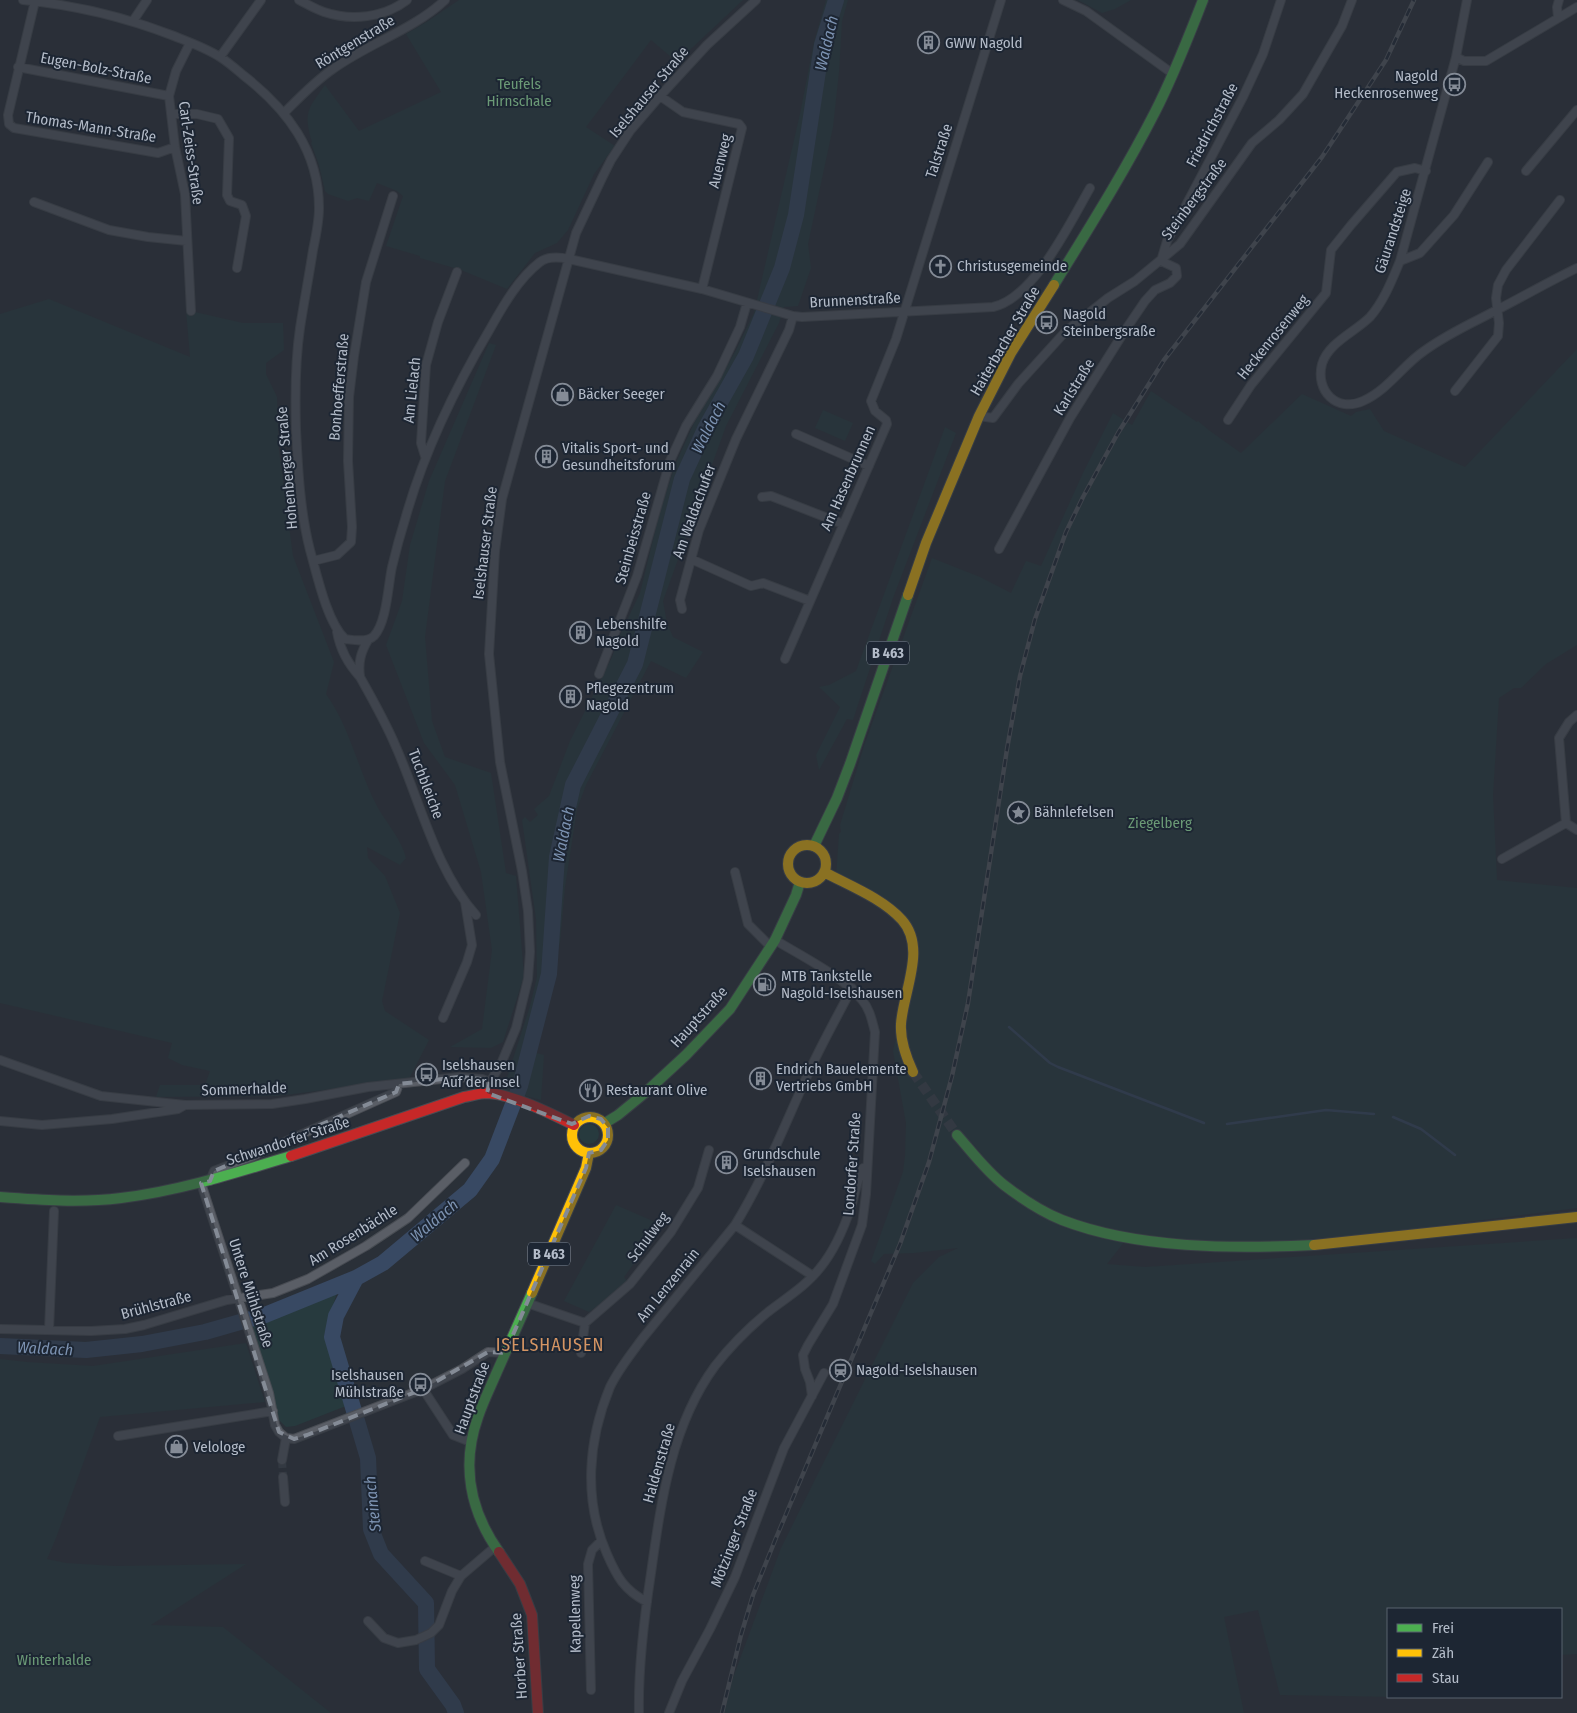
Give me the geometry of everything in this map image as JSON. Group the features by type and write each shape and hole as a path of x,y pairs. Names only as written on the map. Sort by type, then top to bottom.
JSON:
{"main road":[{"name":"Haiterbacher Straße","path":"814,846 837,798 926,543 979,416 1011,353 1104,205 1155,112 1174,72 1203,0"},
{"path":"808,844 814,846 824,854 826,860 824,872 817,880 800,882 795,879 788,869 788,857 796,847 808,844"},
{"path":"824,872 871,897 892,911 904,922 913,941 913,961 900,1024 905,1054 913,1072"},
{"name":"Hauptstraße","path":"605,1123 618,1116 646,1092 714,1027 730,1009 773,943 796,895 800,882"},
{"name":"Schwandorfer Straße","path":"0,1197 54,1200 115,1199 206,1182 320,1147 464,1097 487,1094 526,1105 574,1125"},
{"path":"589,1116 600,1119 605,1123 609,1134 606,1146 595,1153 589,1153 577,1148 572,1137 574,1125 578,1121 589,1116"},
{"path":"957,1136 984,1167 1004,1186 1061,1219 1090,1229 1128,1237 1173,1243 1268,1247 1314,1245 1577,1217"},
{"name":"Hauptstraße","path":"496,1546 485,1530 472,1491 471,1442 478,1417 586,1168 589,1153"},
{"name":"Horber Straße","path":"496,1546 522,1582 530,1606 534,1626 538,1713"}],"street":[{"name":"Hohenberger Straße","path":"23,0 78,8 132,21 190,43 220,57 260,88 284,113 300,136 311,162 317,183 319,208 300,331 296,397 297,455 306,535 337,632"},
{"path":"132,21 147,0"},
{"path":"220,57 261,0"},
{"path":"298,0 324,12 354,18 398,7 407,0"},
{"name":"Röntgenstraße","path":"284,113 309,88 333,69 416,22 446,0"},
{"name":"Iselshauser Straße","path":"487,1094 490,1082 501,1064 516,1028 528,979 530,952 528,911 522,871 500,762 489,654 495,551 502,499 576,234 611,160 630,131 660,96 707,45 756,0"},
{"name":"Talstraße","path":"904,311 1001,0"},
{"path":"1063,0 1086,11 1169,71 1174,72"},
{"name":"Friedrichstraße","path":"1161,261 1167,241 1243,97 1263,54 1281,0"},
{"name":"Steinbergstraße","path":"979,416 993,418 1018,384 1065,332 1108,298 1135,281 1180,244 1252,144 1279,120 1303,94 1342,26 1352,0"},
{"name":"Gäurandsteige","path":"1467,0 1456,57 1400,260 1388,290 1370,316 1329,351 1322,362 1320,374 1326,394 1339,403 1350,404 1363,401 1384,388 1422,352 1452,332 1577,268"},
{"path":"1558,17 1557,7 1559,0"},
{"name":"Thomas-Mann-Straße","path":"35,1 8,115 9,124 14,128 158,153 175,147"},
{"path":"1456,57 1464,60 1486,62 1577,7"},
{"name":"Carl-Zeiss-Straße","path":"190,43 176,71 169,96 175,147 185,194 191,311"},
{"name":"Eugen-Bolz-Straße","path":"18,68 169,96"},
{"name":"Auenweg","path":"660,96 683,112 727,120 739,124 742,128 702,289"},
{"path":"1526,171 1577,110"},
{"path":"171,114 196,114 218,119 229,138 227,195 230,201 242,205 246,216 236,268"},
{"path":"1400,260 1420,253 1454,215 1488,162"},
{"name":"Heckenrosenweg","path":"1228,420 1251,385 1326,293 1331,250 1397,172 1415,168 1426,171"},
{"name":"Brunnenstraße","path":"569,259 702,289 793,316 993,307 1002,305 1024,289 1052,253 1090,188"},
{"name":"Bonhoefferstraße","path":"313,561 337,555 351,542 352,527 348,461 349,397 353,364 366,282 393,196"},
{"path":"1455,391 1498,336 1499,323 1496,298 1498,285 1506,270 1560,200"},
{"path":"34,202 109,230 187,242"},
{"path":"360,676 361,653 368,640 374,636 380,627 392,566 425,456 468,365 511,294 540,262 558,257 569,259"},
{"name":"Karlstraße","path":"999,549 1070,418 1124,332 1154,290 1170,283 1177,276 1176,268 1161,261"},
{"name":"Am Lielach","path":"425,456 421,443 426,366 438,322 457,272"},
{"name":"Steinbeisstraße","path":"599,674 637,576 670,461 686,426 717,376 740,327 747,303"},
{"name":"Am Hasenbrunnen","path":"785,658 887,424 882,415 875,411 871,400 896,339 904,311"},
{"name":"Am Waldachufer","path":"682,609 680,600 699,530 736,439 789,330 793,316"},
{"path":"796,434 869,466"},
{"path":"762,497 772,496 843,524"},
{"path":"691,559 751,586 763,583 810,601"},
{"path":"337,632 345,639 368,640"},
{"name":"Tuchbleiche","path":"337,632 343,652 351,667 360,676 396,748 446,869 465,902 476,915"},
{"path":"1566,823 1559,738 1569,722 1577,715"},
{"path":"1566,823 1577,830"},
{"path":"1502,859 1566,823"},
{"name":"Londorfer Straße","path":"735,872 748,924 773,943 852,988 870,1013 875,1032 868,1166 862,1224 833,1304 803,1355 812,1396"},
{"name":"Tuchbleiche","path":"443,1018 472,944 465,902"},
{"name":"Am Lenzenrain","path":"647,1602 634,1596 624,1585 616,1574 601,1541 592,1503 591,1468 594,1436 611,1386 628,1358 735,1225 772,1154 810,1070 852,988"},
{"path":"0,1060 101,1096 185,1105"},
{"name":"Sommerhalde","path":"0,1121 42,1125 112,1119 178,1109 185,1105 272,1104 399,1084 459,1077 482,1079 490,1082"},
{"path":"206,1182 214,1170 253,1156 396,1092 399,1084"},
{"name":"Schulweg","path":"585,1323 630,1284 671,1233 698,1188 708,1150"},
{"name":"Am Rosenbächle","path":"238,1299 273,1293 308,1280 366,1246 408,1218 465,1163"},
{"name":"Haldenstraße","path":"639,1713 638,1688 659,1516 675,1446 695,1397 716,1365 744,1335 821,1267 836,1242 850,1207 859,1176 863,1168 868,1166"},
{"name":"Untere Mühlstraße","path":"206,1182 238,1299 250,1332 273,1411 275,1425 286,1438"},
{"path":"49,1330 54,1211"},
{"path":"735,1225 813,1276"},
{"name":"Brühlstraße","path":"0,1329 91,1331 125,1329 227,1300 238,1299"},
{"path":"527,1303 585,1323 581,1353"},
{"path":"282,1460 286,1438 294,1439 307,1435 423,1389 462,1369 488,1352 505,1353"},
{"name":"Mötzinger Straße","path":"669,1713 682,1681 735,1577 784,1448 824,1373"},
{"path":"423,1389 453,1435 471,1442"},
{"path":"118,1436 273,1411"},
{"path":"283,1477 285,1502"},
{"name":"Kapellenweg","path":"590,1690 588,1564 592,1550 601,1541"},
{"path":"368,1621 384,1638 398,1643 416,1640 432,1633 439,1625 452,1591 461,1576 496,1546"},
{"path":"425,1561 461,1576"}],"highlighted area":[{"path":"459,1077 482,1079 490,1082 487,1093 572,1124 589,1116 601,1119 608,1128 608,1140 601,1150 589,1153 586,1168 505,1353 488,1352 423,1389 307,1435 294,1439 279,1432 201,1183 210,1181 214,1171 396,1092 399,1084"}],"green space":[{"name":"Teufels Hirnschale","path":"459,0 743,0 677,62 651,40 586,127 615,146 594,174 568,230 557,243 535,253 507,289 461,270 386,246 403,196 397,191 377,183 369,201 357,198 348,201 328,194 325,191 309,132 309,111 325,85 359,131 441,92 406,34"},
{"path":"826,0 848,0 842,21 833,127 808,244 811,268 798,306 784,307 779,323 726,426 663,601 667,623 673,637 703,652 686,678 651,661 586,785 577,809 565,887 560,942 536,1053 544,1055 541,1100 503,1090 530,1006 537,977 536,919 522,820 525,817 530,822 538,815 534,809 549,796 570,741 612,657 619,637 640,593 660,511 675,465 694,423 736,350 754,313 800,114 814,42"},
{"path":"1078,0 1131,0 1115,9 1102,13"},
{"path":"49,299 190,357 186,310 243,323 283,323 284,350 266,363 266,374 277,397 279,450 293,556 334,662 326,694 342,721 371,794 398,838 406,858 400,865 367,847 368,858 385,876 400,913 382,1001 385,1011 429,1040 409,1079 278,1096 156,1097 160,1085 205,1085 210,1071 182,1065 168,1058 172,1043 0,1003 0,314"},
{"path":"489,343 496,345 445,481 425,637 432,721 445,757 491,773 506,873 516,876 524,976 503,1042 491,1048 450,1047 482,1029 492,950 481,872 455,785 424,743 386,645 402,601 410,545 429,481"},
{"name":"Ziegelberg","path":"1577,349 1577,645 1546,664 1521,688 1514,688 1499,698 1493,795 1497,880 1577,888 1577,1208 1381,1233 1250,1244 1125,1241 1107,1264 1145,1267 1577,1238 1577,1654 1562,1655 1562,1608 1387,1608 1387,1697 1280,1695 1258,1610 1224,1617 1244,1713 720,1713 781,1548 913,1283 939,1257 958,1248 884,1254 875,1264 871,1261 903,1172 906,1123 893,1051 913,961 904,922 836,878 839,834 841,832 840,825 864,746 932,558 980,577 1011,593 1026,561 1041,566 1083,473 1113,413 1132,425 1151,391 1198,421 1241,453 1302,394 1351,416 1356,412 1370,409 1384,431 1465,467"},
{"path":"823,410 853,423 845,441 815,428"},
{"path":"945,427 956,433 893,598 853,720 847,719 819,770 816,755 840,707 819,687 829,685 856,671"},
{"path":"585,1124 593,1124 599,1130 599,1138 593,1144 585,1144 579,1138 579,1130"},
{"path":"616,1205 662,1225 624,1277 630,1284 589,1312 564,1301"},
{"path":"339,1286 324,1336 346,1406 295,1426 286,1427 279,1420 252,1325"},
{"name":"Winterhalde","path":"246,1343 265,1402 100,1417 47,1559 66,1563 115,1566 246,1564 151,1625 223,1627 331,1713 0,1713 0,1359 93,1366"}],"waterway":[{"name":"Waldach","path":"0,1346 86,1350 142,1344 205,1332 265,1315 356,1278 383,1263 470,1190 492,1159 520,1086 549,974 557,857 573,785 635,664 682,479 705,429 746,356 782,268 796,215 822,45 836,0"},
{"path":"1009,1027 1050,1063 1058,1067 1204,1123"},
{"path":"1227,1124 1326,1110 1374,1114"},
{"path":"1393,1117 1421,1129 1455,1155"},
{"name":"Steinach","path":"356,1278 336,1316 332,1337 368,1458 371,1529 381,1554 426,1603 427,1669 453,1705 456,1713"}],"tunnel":[{"path":"913,1072 957,1135"},
{"path":"282,1460 283,1477"}],"railway":[{"path":"722,1713 753,1595 900,1244 929,1162 952,1076 968,1003 1020,676 1035,619 1066,532 1118,433 1164,360 1322,157 1386,60 1414,0"}],"traffic: fast":[{"path":"1054,285 1106,199 1155,112 1203,0"},
{"path":"814,846 837,798 850,764 908,595"},
{"path":"605,1123 646,1092 686,1055 730,1009 775,940 800,882"},
{"path":"957,1135 991,1174 1017,1195 1054,1217 1091,1230 1122,1237 1186,1245 1252,1247 1314,1245"},
{"path":"0,1197 76,1201 106,1200 143,1195 228,1175 291,1156"},
{"path":"499,1552 489,1536 475,1504 471,1487 470,1453 473,1435 482,1406 532,1293"}],"traffic: slow":[{"path":"908,595 926,543 979,416 1011,353 1054,285"},
{"path":"807,845 821,850 826,864 821,878 807,883 793,878 788,864 793,850 807,845"},
{"path":"824,872 885,905 902,920 909,931 913,944 913,957 901,1024 901,1037 913,1072"},
{"path":"590,1117 597,1118 603,1122 607,1128 608,1135 607,1142 603,1148 597,1152 590,1153 583,1152 577,1148 573,1142 572,1135 573,1128 577,1122 583,1118 590,1117"},
{"path":"532,1293 586,1168 589,1153"},
{"path":"1314,1245 1577,1217"}],"traffic: jam":[{"path":"291,1156 464,1097 484,1093 497,1094 520,1101 574,1125"},
{"path":"499,1552 520,1584 532,1615 538,1713"}],"place":[{"name":"GWW Nagold","path":"929,43"},
{"name":"Nagold Heckenrosenweg","path":"1454,85"},
{"name":"Christusgemeinde","path":"941,266"},
{"name":"Nagold Steinbergsraße","path":"1047,323"},
{"name":"Bäcker Seeger","path":"562,394"},
{"name":"Vitalis Sport- und Gesundheitsforum","path":"546,457"},
{"name":"Lebenshilfe Nagold","path":"580,633"},
{"name":"Pflegezentrum Nagold","path":"570,697"},
{"name":"Bähnlefelsen","path":"1018,812"},
{"name":"MTB Tankstelle Nagold-Iselshausen","path":"765,985"},
{"name":"Iselshausen Auf der Insel","path":"426,1074"},
{"name":"Endrich Bauelemente Vertriebs GmbH","path":"760,1078"},
{"name":"Restaurant Olive","path":"590,1090"},
{"name":"Grundschule Iselshausen","path":"727,1163"},
{"name":"Nagold-Iselshausen","path":"840,1370"},
{"name":"Iselshausen Mühlstraße","path":"420,1384"},
{"name":"Velologe","path":"177,1447"}],"district":[{"name":"ISELSHAUSEN","path":"550,1345"}]}
